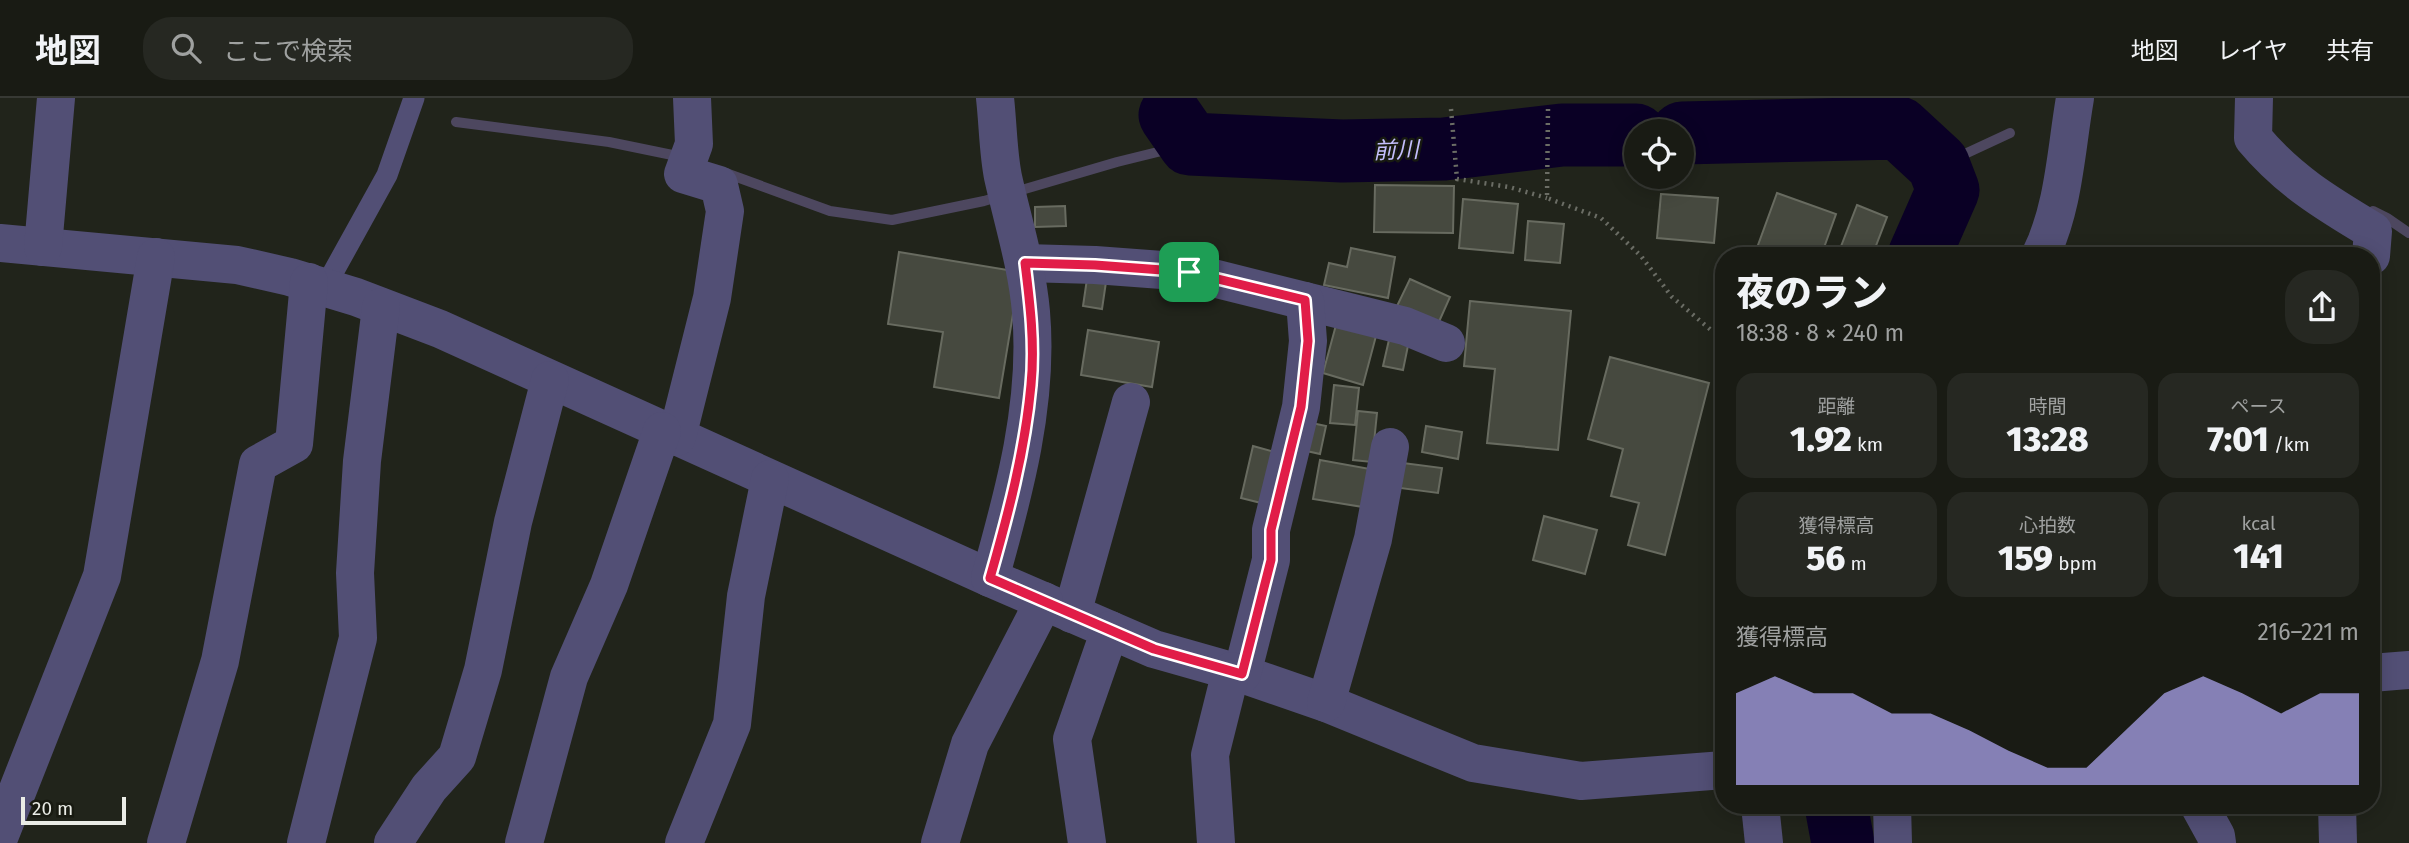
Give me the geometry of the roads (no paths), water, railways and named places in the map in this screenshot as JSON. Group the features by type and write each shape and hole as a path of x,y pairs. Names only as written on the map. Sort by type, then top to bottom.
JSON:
{"street":[{"path":"43,247 56,98"},
{"path":"524,843 569,677 670,434 712,298 725,211 719,185 683,174 694,144 692,98"},
{"path":"990,578 1015,489 1031,385 1031,314 1025,263 1003,174 995,98"},
{"path":"2044,247 2059,196 2075,98"},
{"path":"2254,98 2253,138 2270,158 2316,197 2373,231 2372,247"},
{"path":"0,243 237,265 317,285 381,307 440,329 990,578 1154,649 1236,672 1326,702 1473,763 1581,782 1715,772"},
{"path":"0,835 102,576 156,257"},
{"path":"1025,263 1189,272 1405,326 1446,343"},
{"path":"166,843 220,660 258,464 294,444 317,285"},
{"path":"1216,843 1210,755 1271,560 1271,530 1301,407 1308,341 1305,300"},
{"path":"306,843 358,638 355,573 362,461 381,307"},
{"path":"393,843 429,788 457,757 483,670 513,522 550,380"},
{"path":"940,843 970,744 1058,607 1131,402"},
{"path":"1326,702 1373,538 1390,447"},
{"path":"684,843 732,724 746,596 770,479"},
{"path":"1087,843 1072,739 1110,630"},
{"path":"2380,672 2409,670"},
{"path":"1761,814 1765,843"},
{"path":"1892,814 1893,843"},
{"path":"2204,814 2217,843"},
{"path":"2337,814 2338,843"}],"lane":[{"path":"317,285 387,175 414,98"}],"waterway":[{"name":"前川","path":"1170,115 1190,144 1342,151 1444,149 1562,135 1624,135"},
{"path":"456,122 609,142 682,157"},
{"name":"前川","path":"1694,133 1899,128 1938,164 1948,190 1923,247"},
{"path":"1942,174 1954,159 2010,133"},
{"path":"723,172 830,211 892,220 984,201 1117,162 1190,144"},
{"path":"2373,211 2409,233"},
{"name":"前川","path":"1838,814 1843,843"}]}
